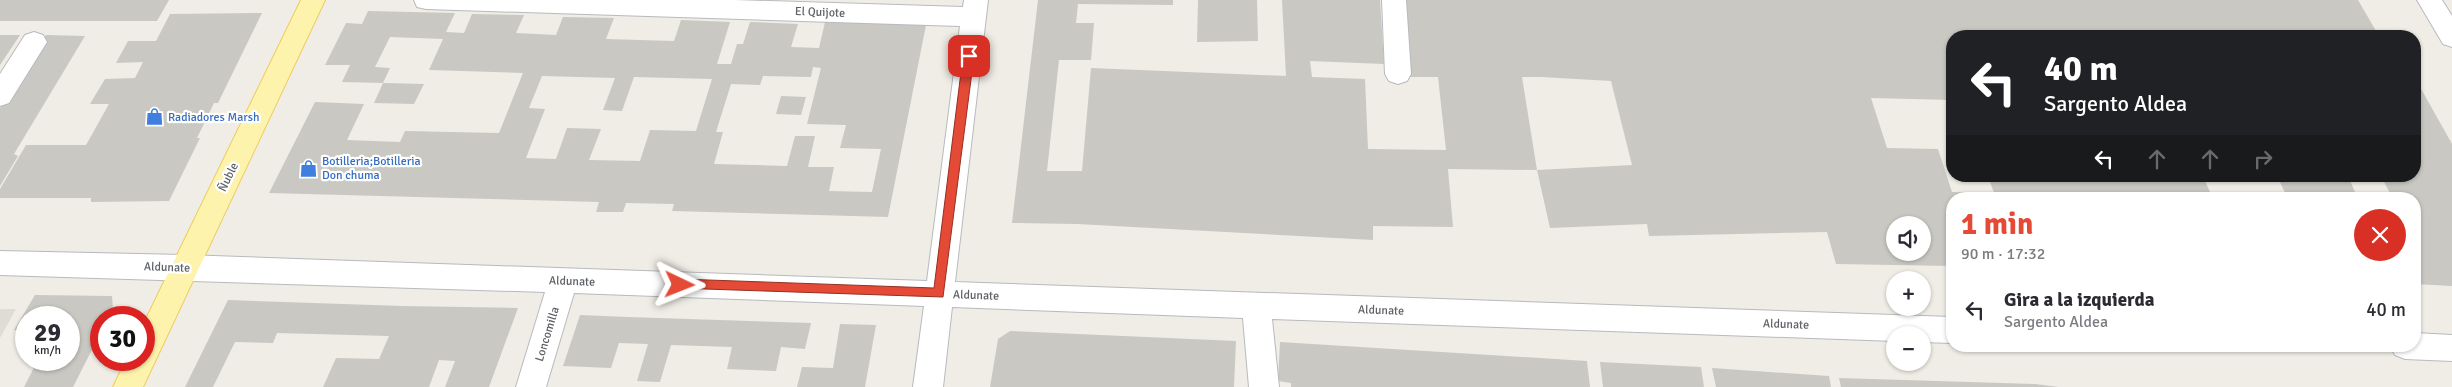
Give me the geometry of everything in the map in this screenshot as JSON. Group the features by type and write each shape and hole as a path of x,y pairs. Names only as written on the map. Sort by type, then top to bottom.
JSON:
{"main road":[{"name":"Ñuble","path":"155,330 313,0"},
{"path":"128,387 136,371"}],"street":[{"name":"El Quijote","path":"426,0 975,8"},
{"path":"1394,0 1398,74"},
{"path":"2429,0 2452,37"},
{"path":"928,387 975,8"},
{"path":"0,96 34,42"},
{"name":"Aldunate","path":"0,263 184,267 1946,330"},
{"name":"Loncomilla","path":"531,387 563,281"},
{"path":"1256,306 1264,387"},
{"path":"2421,347 2452,348"}],"shaded area":[{"path":"0,309 15,309 15,311 0,338"}],"building":[{"path":"0,0 169,0 157,21 0,21"},
{"path":"1038,0 1173,0 1173,5 1078,4 1076,23 1094,23 1091,60 1059,60 1047,171 1082,171 1091,68 1286,76 1282,0 1380,0 1384,64 1310,61 1312,77 1365,79 1368,149 1446,150 1438,77 1411,77 1406,0 2358,0 2376,30 1946,30 1946,100 1871,98 1887,148 1938,149 1946,174 1946,182 1949,182 1952,192 1946,192 1946,266 1836,264 1827,232 1649,236 1647,224 1550,228 1537,170 1448,169 1453,227 1373,226 1373,240 1077,224 1012,223","holes":["1522,77 1611,81 1632,165 1537,170"]},
{"path":"1198,0 1257,0 1258,41 1197,42"},
{"path":"368,11 455,13 446,32 464,33 472,14 524,15 516,33 556,35 563,17 614,18 606,39 674,41 681,20 730,22 717,64 731,64 737,44 743,44 750,22 798,24 791,47 819,48 825,22 926,25 888,217 672,211 674,204 626,203 623,212 596,212 599,202 269,193 315,102 364,104 347,140 400,142 405,131 499,133 523,73 429,70 443,39 390,37 375,67 390,68 383,83 342,82 350,65 325,65 346,23 362,24","holes":["813,67 821,68 807,124 846,125 840,148 881,149 872,192 829,191 834,167 808,167 815,136 795,136 787,166 714,164 723,132 716,132 731,84 760,85 763,76 811,77","542,76 615,78 603,110 622,111 634,77 712,79 696,131 650,130 640,161 589,160 601,129 567,128 556,159 526,158 545,109 529,108"]},
{"path":"262,13 218,103 214,103 197,138 200,138 169,201 91,202 91,198 0,198 0,189 26,145 86,145 109,104 90,104 105,79 135,78 143,62 116,63 128,41 156,41 170,14"},
{"path":"0,35 20,35 0,65"},
{"path":"46,35 85,36 14,154 18,156 0,186 0,108"},
{"path":"383,83 424,84 414,104 374,103"},
{"path":"2421,89 2452,144 2452,286 2421,284 2421,192 2389,192 2384,182 2421,182"},
{"path":"781,96 806,97 801,115 776,114"},
{"path":"1990,182 2206,182 2210,192 1994,192"},
{"path":"2280,182 2351,182 2355,192 2285,192"},
{"path":"35,295 112,296 113,306 90,306 90,354 73,387 24,387 32,371 80,371 80,306 28,306"},
{"path":"228,300 518,308 489,387 445,387 455,361 439,360 429,387 323,387 336,358 379,359 389,336 277,333 273,343 235,342 213,387 185,387"},
{"path":"580,315 811,323 805,349 781,347 776,371 727,369 732,347 671,345 660,382 637,381 648,344 619,343 611,368 563,366"},
{"path":"840,324 876,325 865,387 797,387 802,367 833,368"},
{"path":"1010,331 1236,341 1234,387 990,387 998,339"},
{"path":"1280,342 1587,361 1590,387 1291,387 1291,383 1278,381"},
{"path":"1600,362 1701,367 1704,387 1603,387"},
{"path":"1712,368 1829,376 1831,387 1716,387"},
{"path":"1839,378 2035,384 2059,387 1841,387"}],"place":[{"name":"Radiadores Marsh","path":"154,117"},
{"name":"Botilleria;Botilleria Don chuma","path":"308,168"}],"route":[{"path":"680,285 939,294 969,56"}]}
